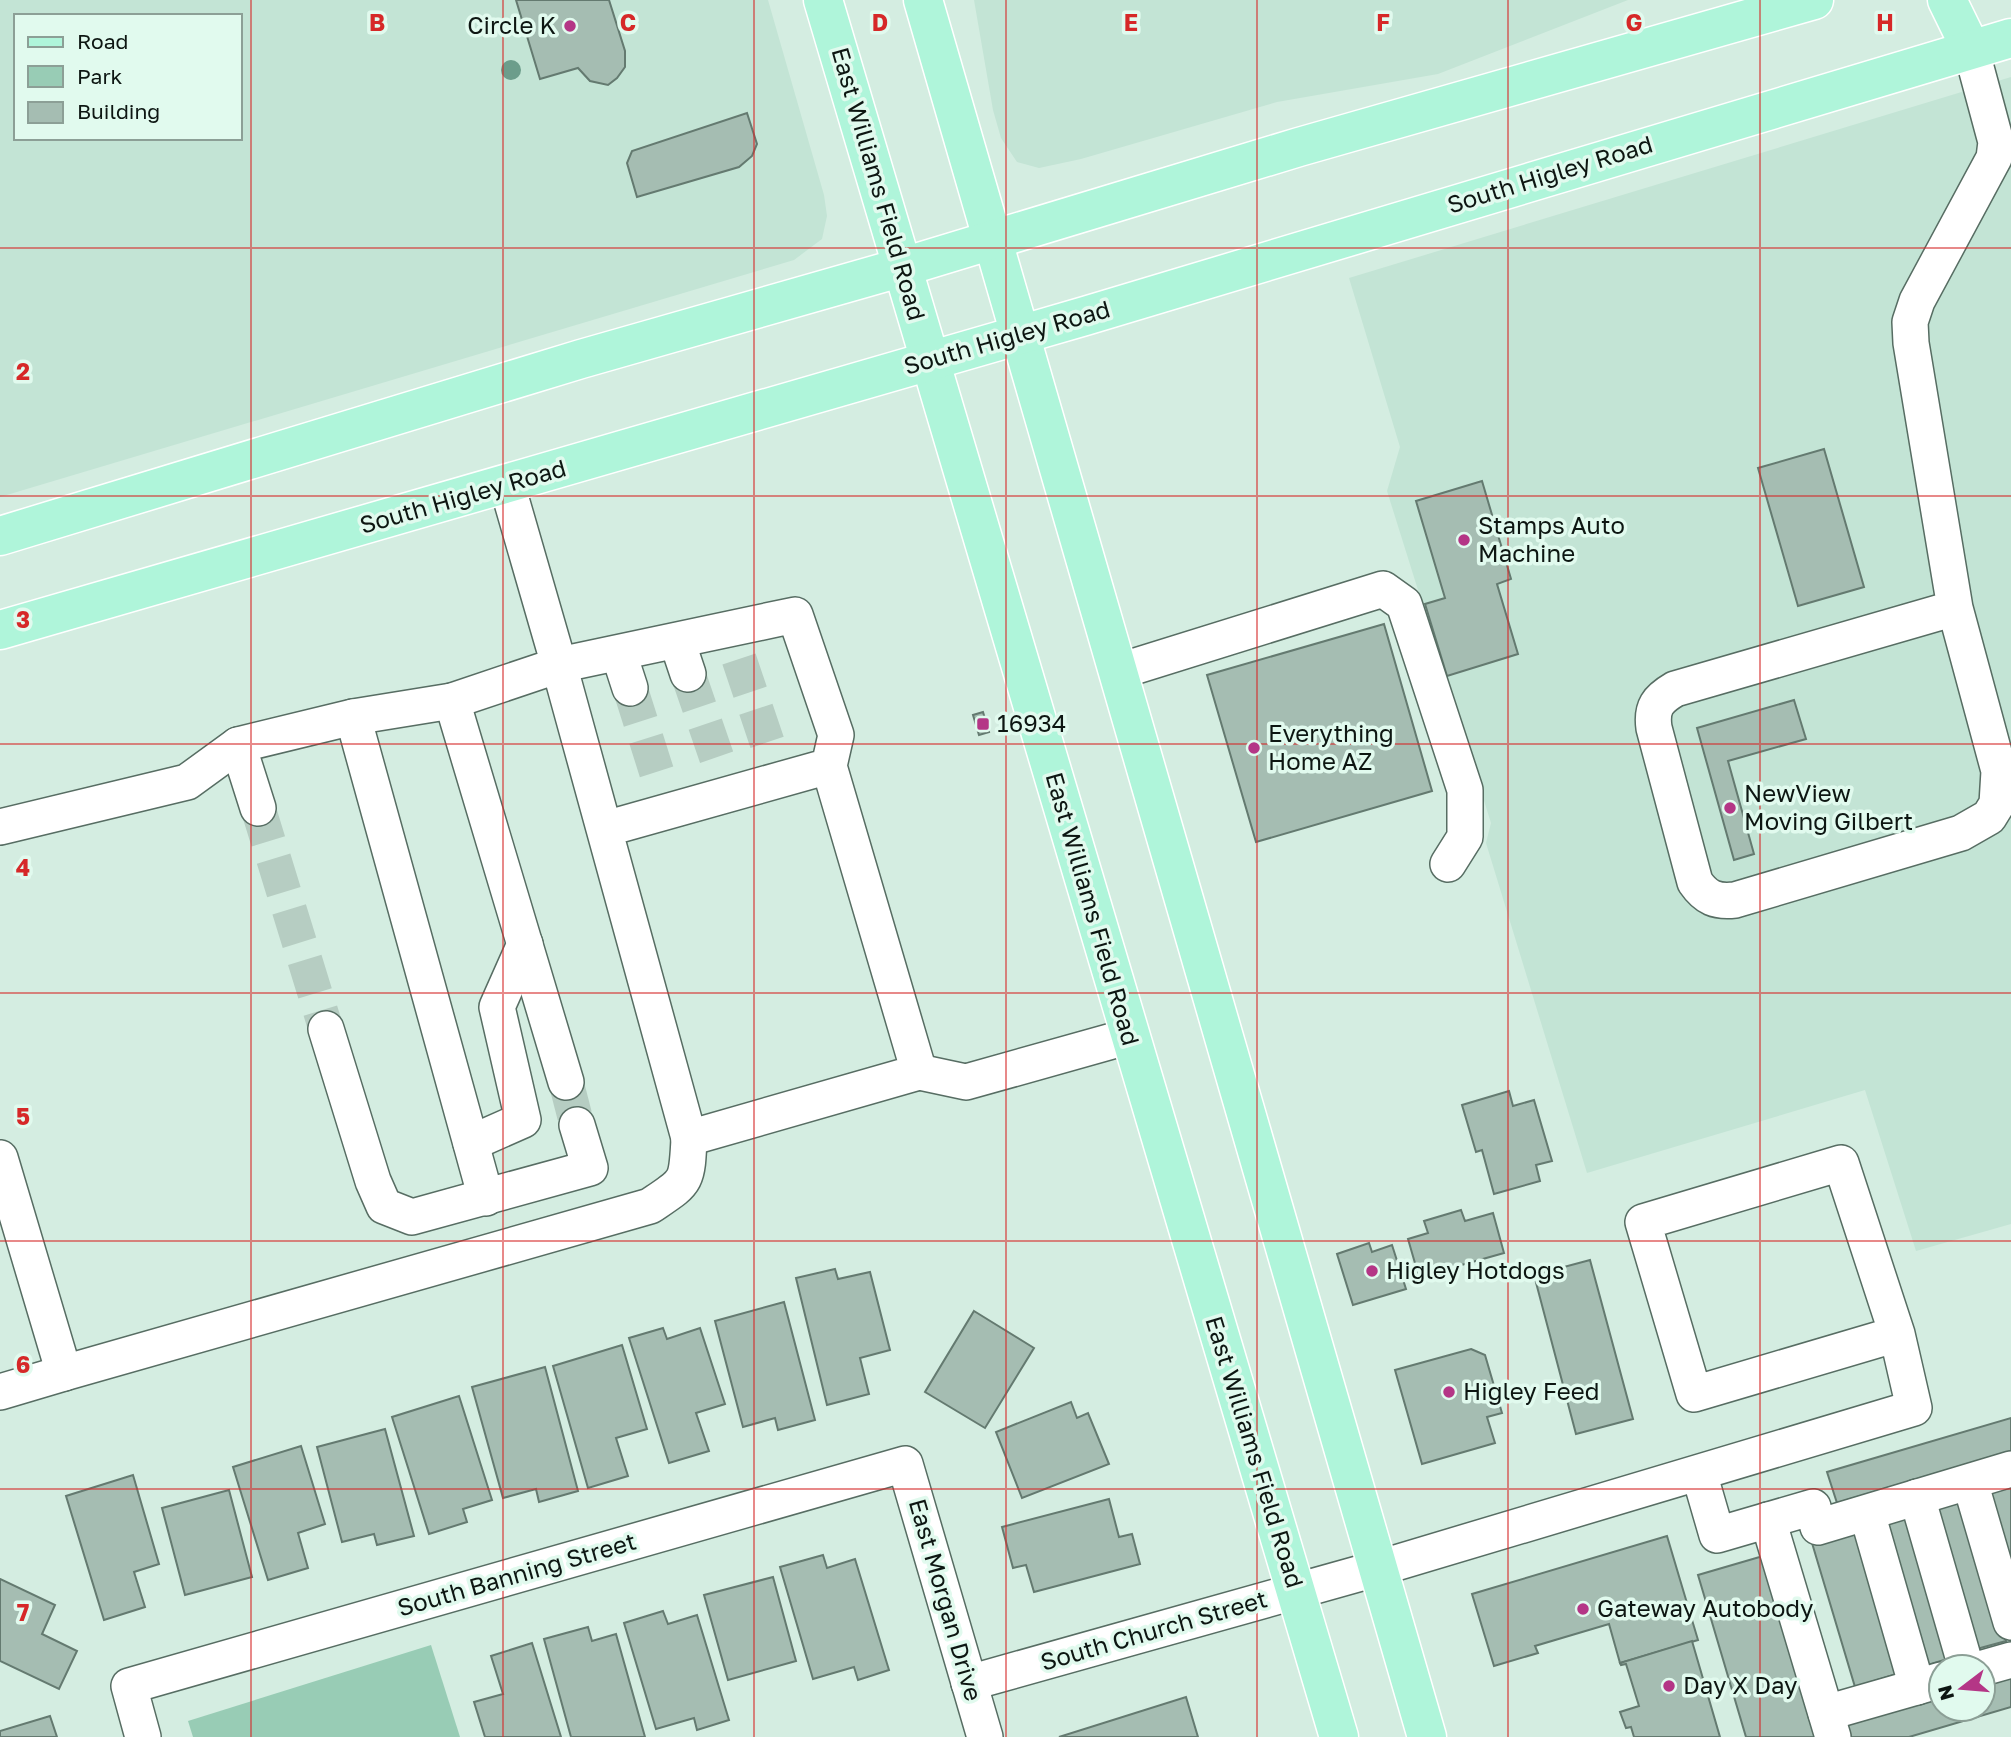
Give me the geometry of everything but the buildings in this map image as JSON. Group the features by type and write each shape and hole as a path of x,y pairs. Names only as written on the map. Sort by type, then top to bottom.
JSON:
{"main road":[{"name":"East Williams Field Road","path":"823,0 1339,1737"},
{"path":"923,0 1427,1737"},
{"path":"0,536 568,363 903,267 1299,147 1814,0"},
{"path":"1947,0 1971,50"},
{"name":"South Higley Road","path":"0,630 930,361 2011,38"}],"street":[{"path":"1955,608 1675,689 1659,698 1652,714 1654,728 1695,881 1704,895 1720,901 1735,900 1961,833 1989,817 1997,804 1999,771 1955,608 1911,343 1910,322 1917,301 1993,158 1996,142 1971,50"},
{"path":"0,1392 650,1206 682,1184 688,1165 689,1138 507,485"},
{"path":"1119,671 1383,589 1405,604 1465,790 1465,838 1448,864"},
{"path":"0,827 187,782 238,745 354,717 452,701 559,665 677,642 735,644 795,615 836,734 829,766 919,1072"},
{"path":"677,642 688,674"},
{"path":"619,654 630,688"},
{"path":"452,701 566,1082"},
{"path":"354,717 486,1198"},
{"path":"238,745 258,808"},
{"path":"605,829 666,800 775,767 829,766"},
{"path":"471,1143 523,1120 497,1007 524,944"},
{"path":"326,1029 373,1181 384,1206 412,1217 590,1168 577,1125"},
{"path":"689,1138 919,1072 966,1082 1130,1036"},
{"path":"0,1158 64,1373"},
{"path":"1841,1163 1897,1334 1694,1394 1643,1222 1841,1163"},
{"name":"South Church Street","path":"969,1683 1379,1568 1914,1408 1897,1334"},
{"name":"East Morgan Drive","path":"905,1464 985,1737"},
{"name":"South Banning Street","path":"143,1737 129,1686 905,1464"},
{"path":"1699,1473 1717,1535 1813,1507 1818,1527 2011,1469"},
{"path":"1970,1482 2011,1622"},
{"path":"1917,1497 1962,1653"},
{"path":"1867,1513 1927,1678"},
{"path":"1768,1520 1830,1725 1927,1685"}],"shaded area":[{"path":"0,0 768,0 824,195 827,216 822,239 794,260 0,497"},
{"path":"974,0 1628,0 1438,74 1277,102 1081,159 1039,168 1017,162 1001,138 993,110"},
{"path":"2011,77 2011,1224 1916,1251 1865,1090 1587,1173 1486,843 1491,823 1387,491 1400,447 1349,278"}],"green space":[{"path":"431,1645 460,1737 193,1737 188,1721"}],"tunnel":[{"path":"739,659 771,754"},
{"path":"688,674 721,770"},
{"path":"630,688 662,789"},
{"path":"258,808 326,1029"},
{"path":"566,1082 577,1125"}],"place":[{"name":"Circle K","path":"570,26"},
{"name":"Stamps Auto Machine","path":"1464,540"},
{"name":"16934","path":"983,724"},
{"name":"Everything Home AZ","path":"1254,748"},
{"name":"NewView Moving Gilbert","path":"1730,808"},
{"name":"Higley Hotdogs","path":"1372,1271"},
{"name":"Higley Feed","path":"1449,1392"},
{"name":"Gateway Autobody","path":"1583,1609"},
{"name":"Day X Day","path":"1669,1686"}]}
